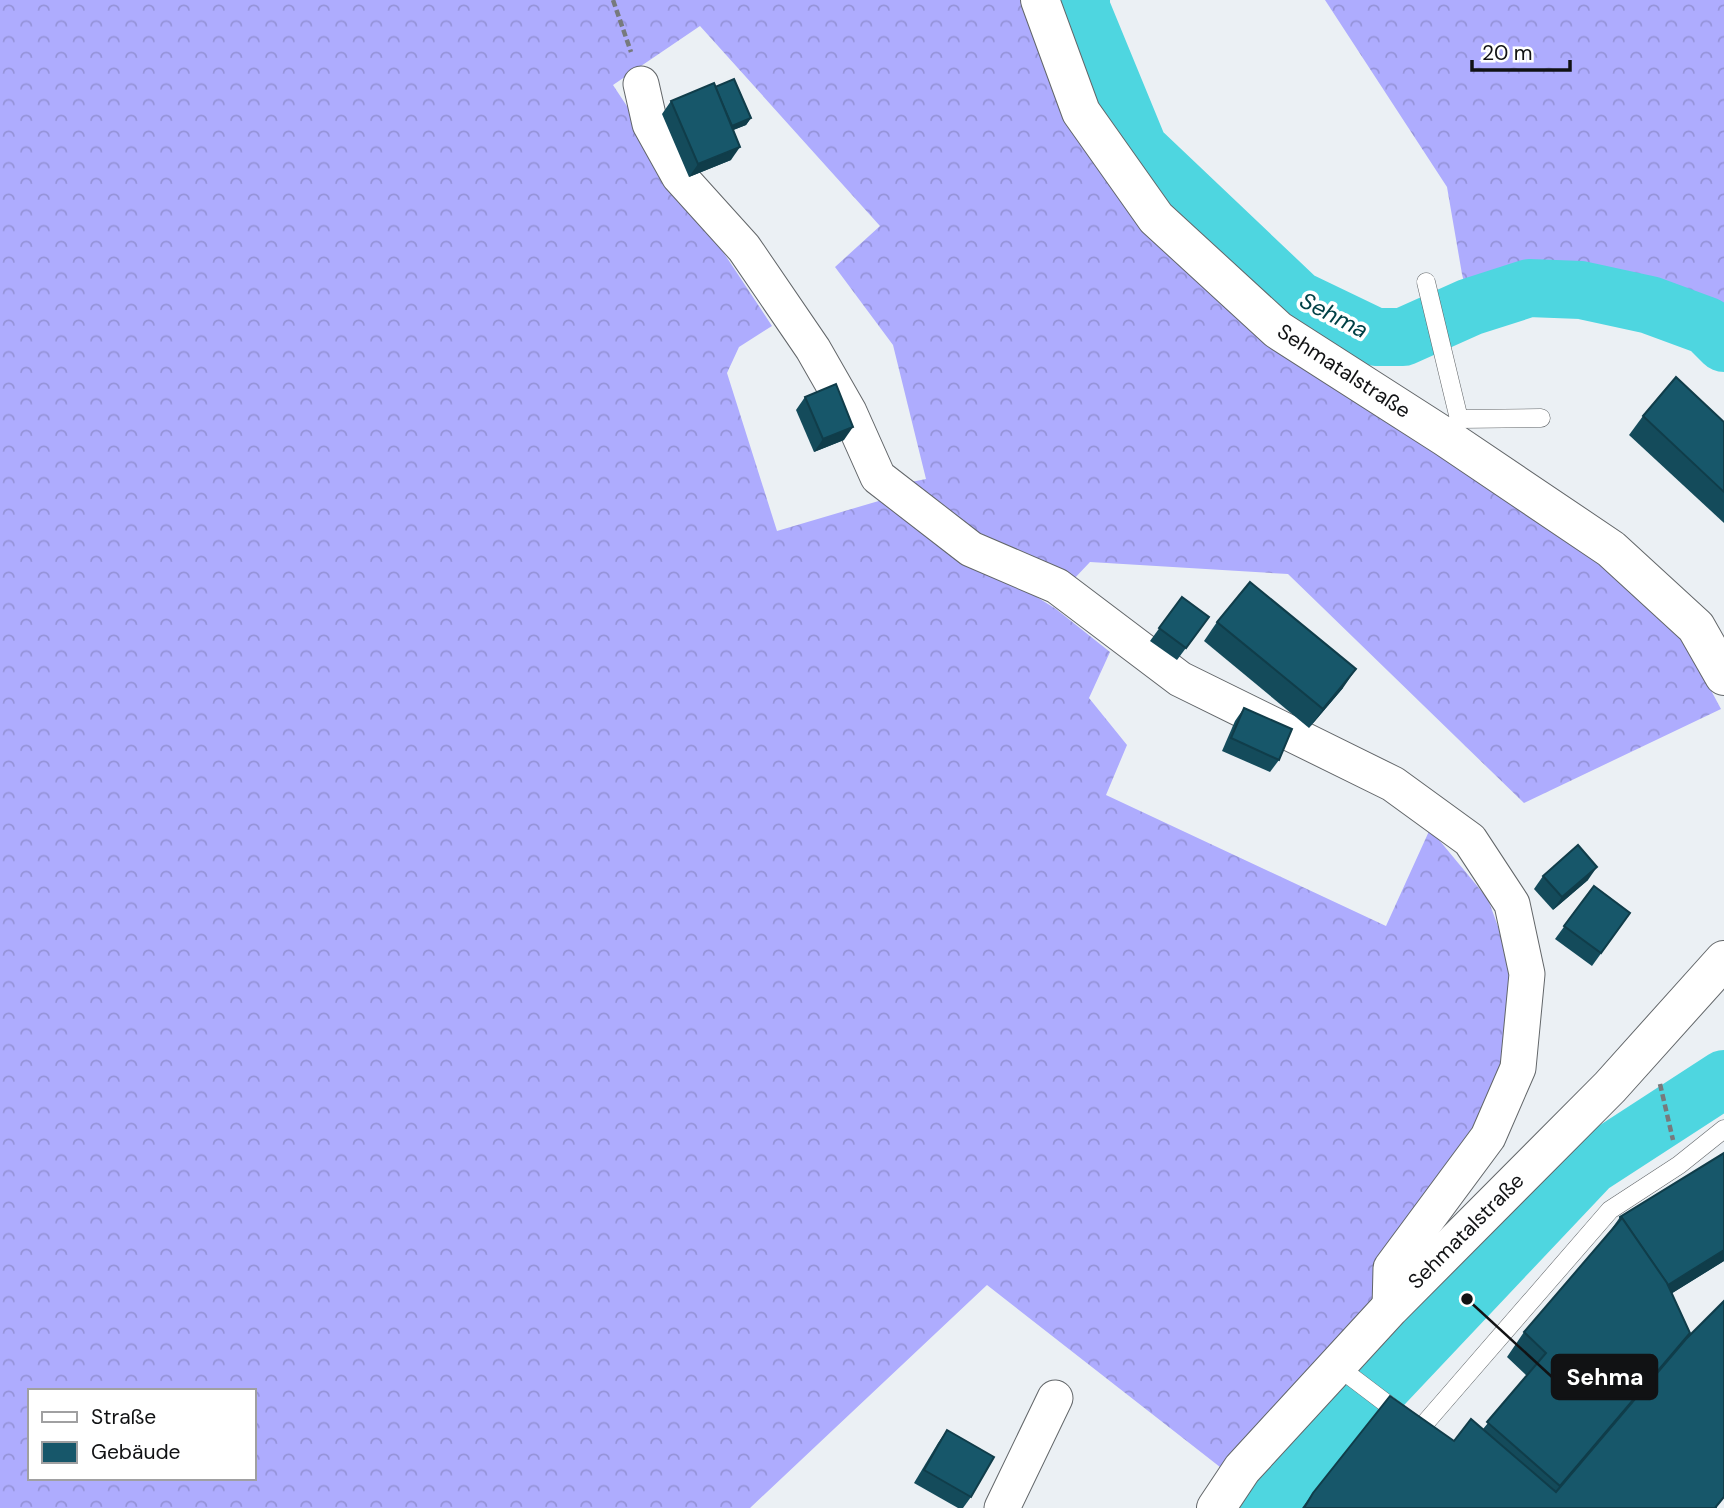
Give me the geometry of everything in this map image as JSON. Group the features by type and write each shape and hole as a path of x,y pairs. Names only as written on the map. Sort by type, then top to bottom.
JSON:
{"main road":[{"name":"Sehmatalstraße","path":"1040,0 1082,111 1156,218 1278,330 1452,428 1611,548 1696,627 1724,676"},
{"name":"Sehmatalstraße","path":"1216,1508 1242,1469 1345,1372 1390,1308 1610,1087 1724,961"}],"street":[{"path":"641,84 650,124 679,176 744,248 813,349 849,412 878,477 971,549 1057,586 1180,679 1393,784 1469,839 1512,904 1527,974 1518,1068 1488,1137 1391,1268 1390,1308"},
{"path":"1002,1508 1055,1398"}],"lane":[{"path":"1426,282 1442,355 1452,428 1541,418"},
{"path":"1345,1372 1420,1429 1610,1210 1679,1165 1724,1129"}],"path":[{"path":"614,0 641,84"},
{"path":"1659,1080 1679,1165"}],"green space":[{"path":"0,0 1021,0 1052,87 1134,220 1515,496 1619,578 1685,642 1721,709 1524,803 1288,574 1090,562 1072,581 972,537 911,482 926,479 893,345 835,267 880,226 700,26 613,85 772,326 739,347 727,373 777,531 882,500 1056,609 1110,652 1089,698 1127,745 1106,795 1386,926 1430,829 1488,899 1513,968 1507,1068 1372,1304 1220,1467 987,1285 750,1508 0,1508"},
{"path":"1325,0 1724,0 1724,343 1707,326 1650,305 1581,290 1529,288 1470,307 1447,187"}],"building":[{"path":"734,79 751,118 732,126 715,87"},
{"path":"714,83 740,147 698,164 671,101"},
{"path":"1676,377 1724,422 1724,492 1643,416"},
{"path":"836,384 853,427 823,439 805,397"},
{"path":"1250,582 1356,669 1323,709 1217,622"},
{"path":"1182,597 1209,617 1186,648 1159,628"},
{"path":"1244,708 1292,729 1279,760 1231,738"},
{"path":"1578,845 1597,867 1562,897 1543,876"},
{"path":"1594,886 1630,913 1601,953 1564,926"},
{"path":"1724,1153 1724,1250 1668,1285 1620,1217"},
{"path":"1622,1218 1667,1283 1690,1333 1560,1486 1487,1422 1546,1353 1524,1332"},
{"path":"1724,1301 1724,1497 1715,1508 1304,1508 1390,1396 1454,1441 1471,1419 1556,1492 1686,1339"},
{"path":"947,1430 994,1457 971,1497 924,1470"}],"waterway":[{"name":"Sehma","path":"1081,0 1081,8 1139,149 1298,300 1375,337 1403,337 1470,307 1529,288 1581,290 1650,305 1707,326 1724,343"},
{"name":"Sehma","path":"1267,1508 1590,1166 1724,1079"}],"place":[{"name":"Sehma","path":"1467,1299"}]}
